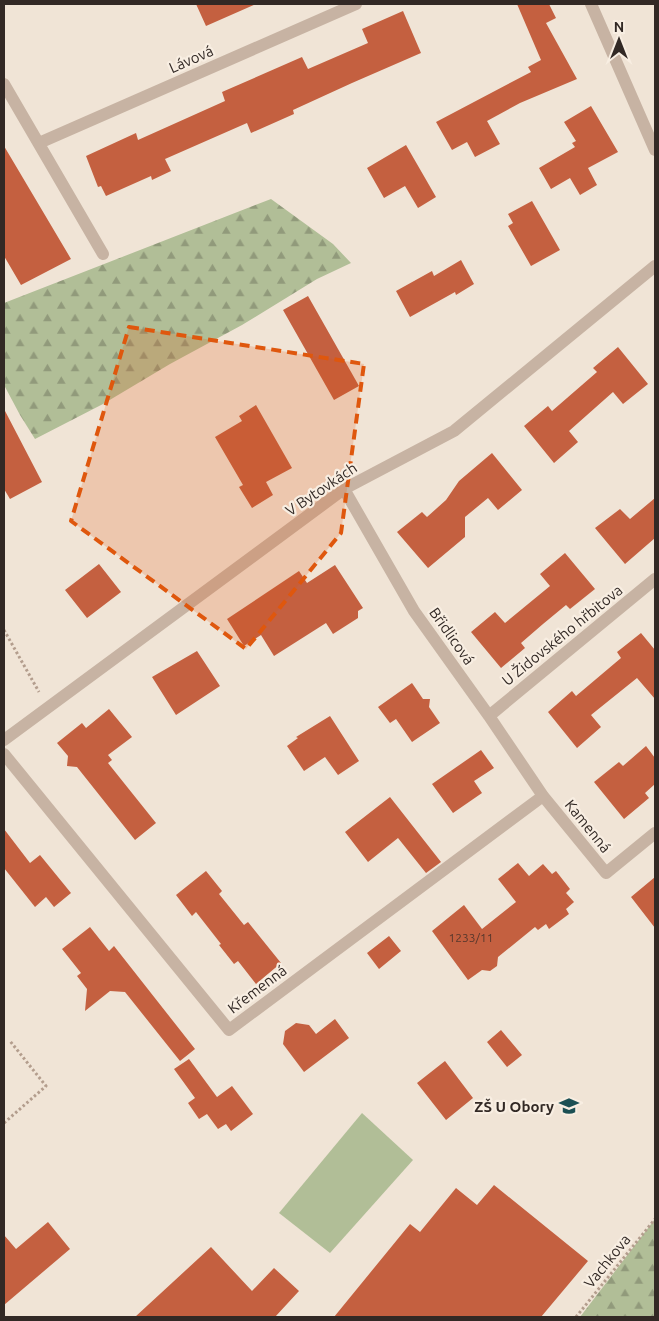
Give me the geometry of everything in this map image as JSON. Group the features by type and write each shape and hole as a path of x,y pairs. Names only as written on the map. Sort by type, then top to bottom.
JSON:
{"street":[{"name":"Lávová","path":"39,143 356,4"},
{"path":"591,4 655,150"},
{"path":"4,84 103,254"},
{"name":"V Bytovkách","path":"4,740 344,489 454,430 655,266"},
{"name":"Břidlicová","path":"344,489 414,611 543,796"},
{"name":"U Židovského hřbitova","path":"488,716 655,579"},
{"name":"Křemenná","path":"4,754 229,1030 543,796"},
{"name":"Kamenná","path":"543,796 606,873 655,833"}],"path":[{"path":"4,630 48,707"},
{"path":"4,1123 46,1086 10,1041"},
{"name":"Vachkova","path":"576,1317 655,1218"}],"highlighted area":[{"path":"129,327 364,364 341,533 246,649 71,521"}],"green space":[{"path":"271,199 333,244 351,263 317,279 242,325 170,364 103,404 35,439 4,385 4,303"},
{"path":"362,1113 413,1160 330,1253 279,1213"},
{"path":"655,1219 655,1317 580,1317"}],"building":[{"path":"196,4 256,4 206,26"},
{"path":"517,4 549,4 556,18 546,23 577,79 520,103 487,121 500,144 475,157 467,142 452,150 436,122 531,72 528,67 541,60"},
{"path":"403,11 421,53 293,110 294,114 251,133 247,123 165,159 171,171 152,180 151,176 106,196 101,186 98,187 86,156 136,133 138,140 225,101 222,92 302,57 308,69 368,43 362,29"},
{"path":"591,106 618,152 588,168 597,185 580,195 570,178 551,189 539,168 575,147 572,143 576,141 564,122"},
{"path":"406,145 436,197 418,208 405,186 384,198 367,168"},
{"path":"4,146 71,259 21,285 4,256"},
{"path":"532,201 560,250 531,266 508,226 513,223 508,214"},
{"path":"461,260 474,284 456,295 455,292 410,317 396,291 432,271 434,276"},
{"path":"308,296 359,386 334,400 283,310"},
{"path":"618,347 648,384 623,404 613,392 569,431 578,442 554,463 524,426 548,406 552,411 597,372 593,368"},
{"path":"256,405 292,468 266,482 273,495 252,508 239,487 243,485 215,437 242,421 239,416"},
{"path":"4,409 42,482 10,499 4,489"},
{"path":"492,453 522,490 498,510 488,498 465,517 465,537 428,568 397,532 422,512 427,517 446,500 459,481"},
{"path":"655,498 655,538 625,564 595,528 620,509 630,519"},
{"path":"565,553 595,589 570,609 566,605 543,624 521,643 525,648 501,668 471,632 495,612 505,623 550,586 540,574"},
{"path":"99,564 121,592 87,618 65,590"},
{"path":"335,565 363,608 358,611 358,618 333,634 326,623 274,656 261,635 244,646 227,619 299,571 307,583"},
{"path":"641,633 655,650 655,699 637,678 591,715 601,727 577,748 548,712 572,691 576,696 621,658 617,652"},
{"path":"197,651 220,686 176,715 152,677"},
{"path":"412,683 423,699 430,699 429,707 440,723 412,742 396,719 390,723 378,707"},
{"path":"109,709 132,737 108,755 112,760 108,763 156,823 135,840 77,767 67,766 68,756 57,743 82,723 86,728"},
{"path":"330,716 359,761 338,775 325,757 304,771 287,746 298,738 296,737"},
{"path":"646,746 655,758 655,784 645,793 649,798 624,819 594,782 619,762 623,766"},
{"path":"481,750 494,768 474,781 482,793 453,813 432,784"},
{"path":"390,797 441,862 426,873 398,838 368,862 345,832"},
{"path":"4,829 30,863 40,855 71,893 54,907 46,897 35,907 4,868"},
{"path":"518,863 529,876 543,864 552,874 556,871 570,889 566,893 574,902 566,909 569,914 549,929 546,924 538,930 535,927 498,957 497,966 490,971 482,970 468,980 432,931 464,905 482,929 516,902 498,879"},
{"path":"206,871 222,891 219,894 244,925 248,922 281,963 256,984 238,961 234,964 196,912 192,916 176,895"},
{"path":"655,877 655,928 631,897"},
{"path":"90,927 109,951 114,946 195,1049 180,1061 125,992 110,991 85,1011 87,989 77,976 81,973 62,949"},
{"path":"389,936 401,951 379,969 367,953"},
{"path":"335,1019 349,1038 304,1072 283,1044 285,1031 296,1023 309,1025 316,1034"},
{"path":"501,1030 522,1055 507,1067 487,1042"},
{"path":"189,1059 217,1097 232,1086 253,1114 231,1131 226,1124 218,1129 207,1114 199,1119 188,1103 195,1098 174,1069"},
{"path":"445,1061 473,1098 446,1120 417,1083"},
{"path":"494,1185 588,1261 541,1317 334,1317 410,1224 420,1232 456,1188 477,1205"},
{"path":"48,1222 70,1249 4,1305 4,1235 16,1249"},
{"path":"211,1247 252,1291 274,1268 299,1291 275,1317 135,1317"}],"place":[{"name":"ZŠ U Obory","path":"569,1106"}]}
